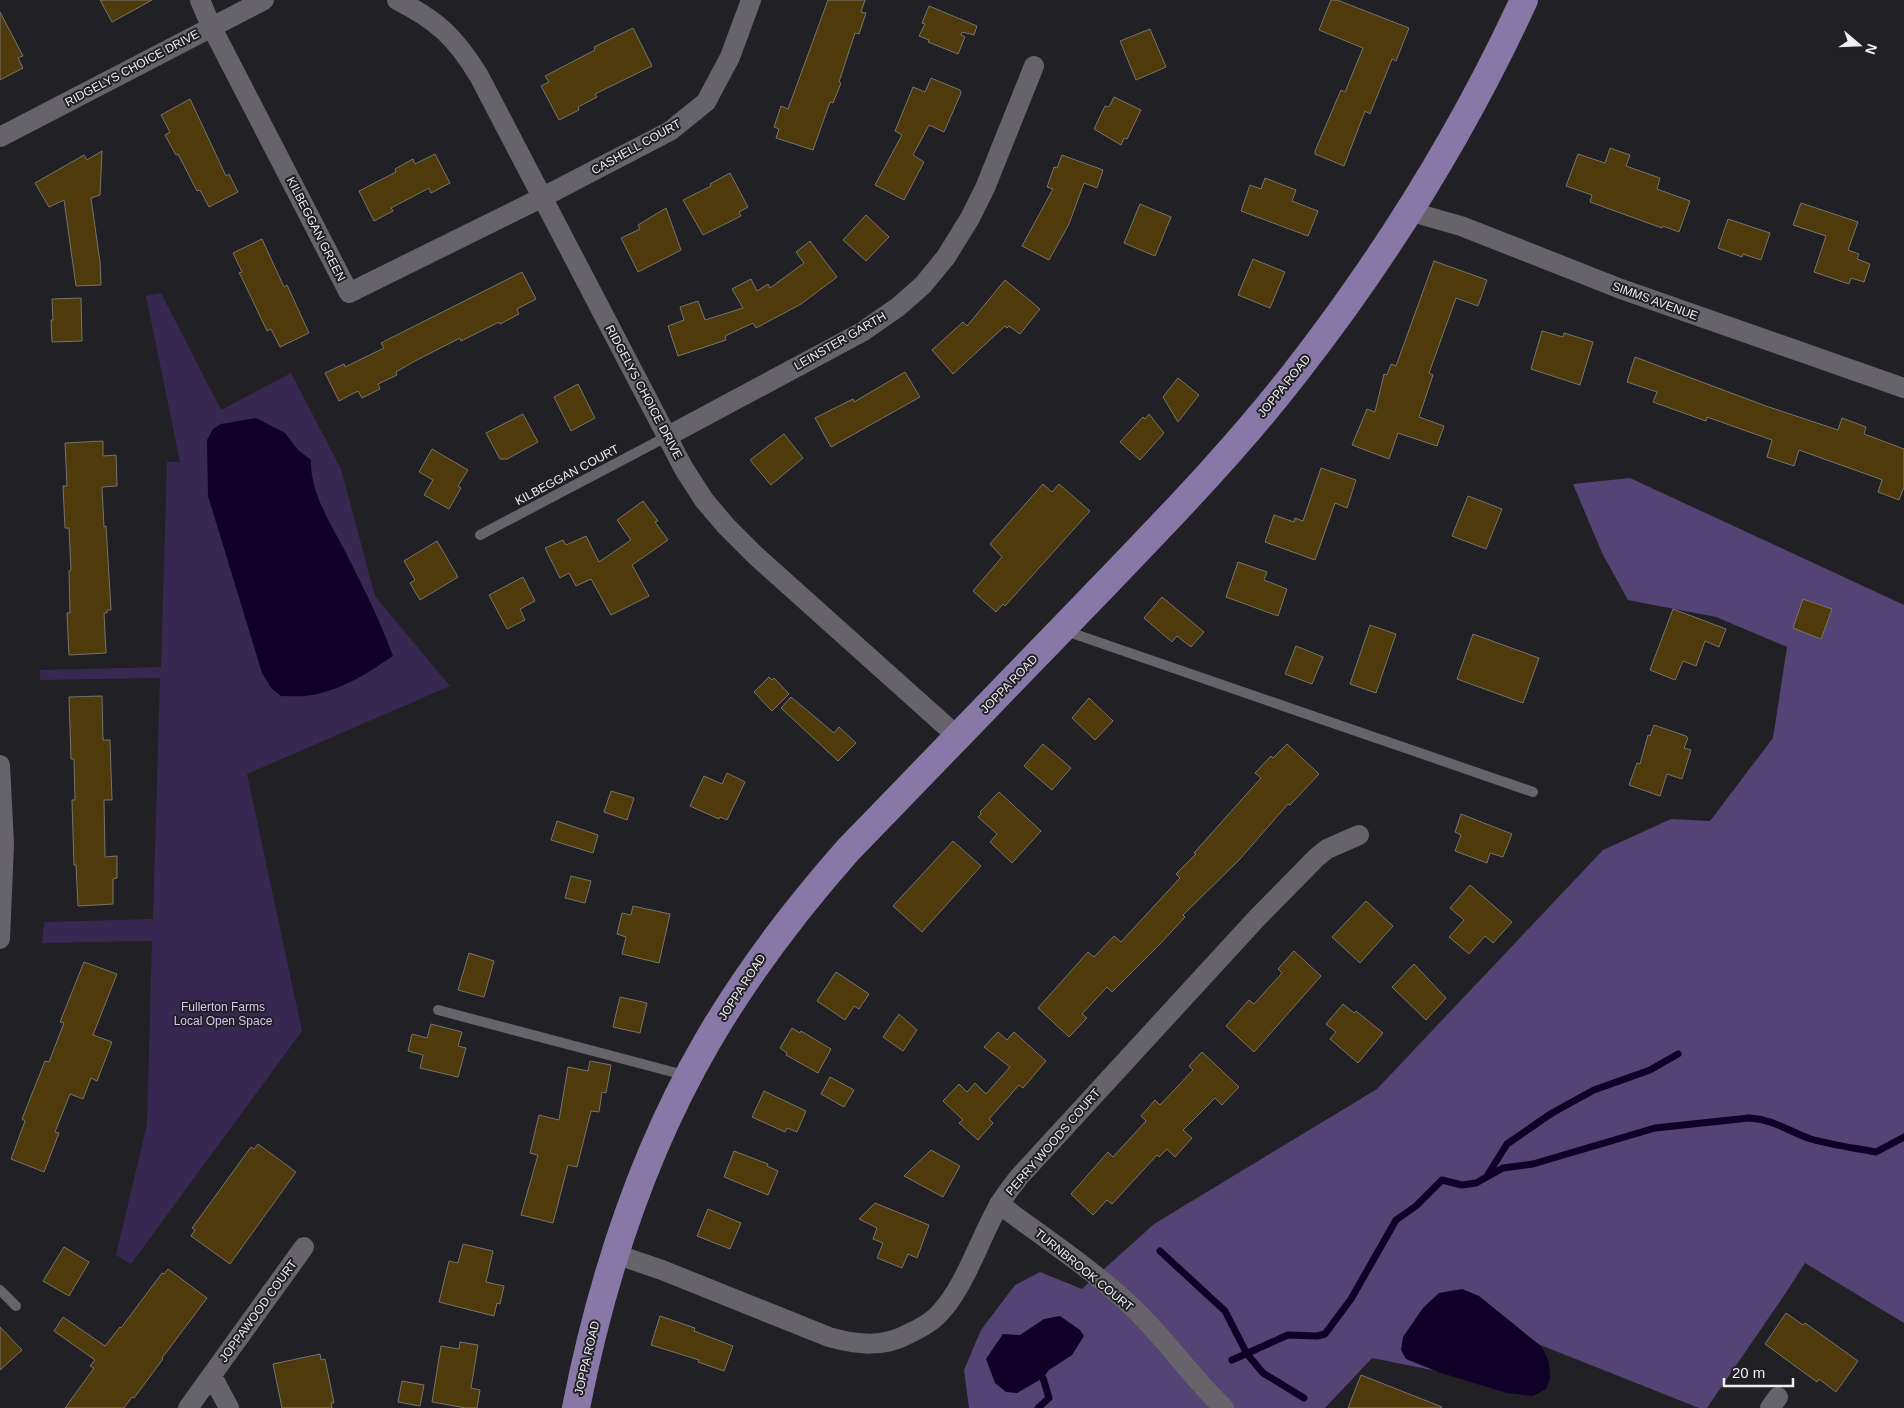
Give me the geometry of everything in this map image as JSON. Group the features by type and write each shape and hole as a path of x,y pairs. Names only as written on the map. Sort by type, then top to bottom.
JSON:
{"main road":[{"name":"JOPPA ROAD","path":"576,1408 594,1328 615,1254 652,1156 706,1043 739,990 769,946 848,850 1203,481 1263,413 1355,293 1408,211 1464,117 1524,0"}],"street":[{"path":"200,0 212,26"},
{"name":"RIDGELYS CHOICE DRIVE","path":"0,137 264,0"},
{"name":"RIDGELYS CHOICE DRIVE","path":"398,0 426,6 440,26 467,56 666,437 704,500 726,526 770,569 958,737"},
{"name":"CASHELL COURT","path":"542,197 670,131 706,102 730,57 752,0"},
{"name":"KILBEGGAN GREEN","path":"212,26 349,293 542,197"},
{"name":"LEINSTER GARTH","path":"666,437 862,332 898,308 923,285 946,257 970,218 985,188 1034,66"},
{"name":"SIMMS AVENUE","path":"1408,211 1462,226 1621,289 1904,388"},
{"path":"0,765 4,844 0,939"},
{"name":"PERRY WOODS COURT","path":"615,1254 662,1270 848,1343 865,1345 885,1343 923,1326 935,1318 946,1305 965,1275 999,1204 1019,1177 1257,918 1327,849 1359,835"},
{"name":"TURNBROOK COURT","path":"999,1204 1130,1304 1208,1393 1224,1408"},
{"name":"JOPPAWOOD COURT","path":"188,1408 304,1247"},
{"name":"JOPPAWOOD COURT","path":"212,1376 229,1408"}],"lane":[{"name":"KILBEGGAN COURT","path":"480,535 666,437"},
{"path":"1062,629 1533,792"},
{"path":"438,1010 689,1076"},
{"path":"0,1290 16,1306"}],"green space":[{"name":"Fullerton Farms Local Open Space","path":"161,293 221,410 291,373 341,469 375,596 450,686 247,774 302,1031 131,1264 116,1255 147,1124 152,941 42,943 44,922 153,919 160,678 40,680 40,670 161,667 167,462 180,462 146,296"}],"shaded area":[{"path":"256,418 285,433 298,450 311,460 314,484 322,508 371,604 393,656 345,685 313,695 281,696 271,688 262,673 208,496 207,440 213,429 221,424"},
{"path":"1630,478 1904,605 1904,1323 1805,1263 1707,1408 1699,1408 1495,1327 1473,1362 1432,1370 1372,1358 1325,1408 969,1408 964,1370 981,1330 1015,1285 1040,1272 1082,1289 1154,1224 1377,1089 1603,850 1671,819 1710,821 1773,738 1787,647 1716,617 1628,600 1602,553 1573,484"},
{"path":"1462,1289 1479,1296 1542,1347 1549,1362 1550,1378 1546,1389 1533,1396 1507,1393 1441,1373 1406,1359 1401,1350 1403,1337 1423,1308 1439,1293"},
{"path":"1060,1316 1080,1330 1084,1336 1072,1355 1049,1370 1043,1378 1017,1393 1006,1392 995,1383 986,1359 1003,1334 1020,1335 1044,1319"}],"building":[{"path":"100,0 152,0 112,22"},
{"path":"828,0 865,0 861,12 866,13 859,34 855,33 839,82 841,83 833,103 830,102 813,150 776,138 779,129 774,127 781,106 788,109"},
{"path":"1331,0 1337,0 1409,28 1396,61 1392,59 1370,114 1365,111 1344,166 1315,154 1315,151 1341,90 1345,92 1363,48 1319,30"},
{"path":"929,6 977,26 974,35 962,32 961,35 965,37 958,54 928,42 929,40 919,36 925,24 922,23"},
{"path":"0,12 23,56 18,58 23,68 0,80"},
{"path":"633,28 652,66 595,94 597,97 578,107 579,110 559,120 541,86 549,82 545,76 595,50 594,47"},
{"path":"1150,29 1166,67 1136,80 1120,41"},
{"path":"931,78 960,90 961,93 944,132 929,125 913,155 924,162 904,200 875,185 902,135 895,131 913,87 925,92"},
{"path":"1114,97 1141,110 1127,139 1124,138 1121,145 1094,129 1105,106 1109,107"},
{"path":"190,99 226,176 229,174 238,192 209,207 200,190 197,191 178,154 176,155 165,135 170,132 161,115"},
{"path":"1610,148 1630,155 1626,166 1660,178 1657,189 1690,201 1679,232 1663,226 1662,228 1590,202 1592,195 1566,186 1578,154 1605,163"},
{"path":"102,151 100,195 91,198 100,262 101,285 76,286 64,200 49,207 35,183 84,155 87,160"},
{"path":"435,154 450,183 431,193 429,188 391,208 393,211 374,221 359,191 396,172 395,169 413,159 415,164"},
{"path":"1062,155 1103,170 1097,188 1084,183 1069,224 1049,260 1022,246 1053,189 1047,187 1054,167 1057,168"},
{"path":"730,173 748,207 739,212 741,216 703,235 683,200 711,186 710,184"},
{"path":"1265,178 1296,190 1292,201 1318,211 1308,236 1241,211 1250,185 1261,189"},
{"path":"1801,203 1858,222 1848,250 1859,254 1857,259 1870,264 1864,282 1851,278 1849,284 1814,272 1826,236 1793,225"},
{"path":"1140,204 1171,217 1155,256 1124,243"},
{"path":"666,208 681,250 638,272 621,238 640,229 638,225"},
{"path":"866,215 889,237 866,261 843,240"},
{"path":"1728,219 1770,233 1761,260 1743,254 1742,257 1718,248"},
{"path":"262,239 284,287 287,285 309,333 280,347 271,329 267,331 239,273 242,272 233,253"},
{"path":"810,241 837,277 801,304 756,328 753,323 725,336 726,340 678,356 668,326 684,320 680,307 698,301 705,320 743,308 732,289 751,279 757,291 768,284 770,288 804,263 796,252"},
{"path":"1253,259 1285,272 1270,308 1238,295"},
{"path":"1434,261 1487,280 1478,306 1456,298 1429,373 1433,375 1419,417 1444,426 1437,446 1398,433 1389,459 1352,445 1367,409 1375,412 1384,374 1387,375 1391,364 1396,366"},
{"path":"522,272 536,299 517,309 519,314 461,341 460,338 413,362 396,372 397,375 378,384 380,389 362,398 358,391 339,401 325,373 344,364 345,367 384,348 381,343"},
{"path":"1005,280 1040,309 1020,334 1009,326 1007,328 1005,326 953,374 932,350 963,322 967,326"},
{"path":"81,298 82,341 52,342 52,299"},
{"path":"1542,331 1563,337 1564,333 1593,342 1580,385 1531,369"},
{"path":"1635,357 1766,406 1838,430 1842,418 1866,427 1864,434 1904,449 1904,487 1899,500 1878,492 1882,480 1880,479 1799,450 1794,466 1767,457 1772,440 1707,417 1706,421 1653,402 1657,392 1627,382"},
{"path":"905,372 920,397 831,447 815,418 853,399 854,402"},
{"path":"1178,378 1199,395 1178,422 1163,397"},
{"path":"578,384 595,418 571,431 554,397"},
{"path":"523,414 538,442 507,459 500,459 486,433"},
{"path":"1149,414 1164,433 1140,460 1120,442 1143,417 1145,419"},
{"path":"784,434 803,458 771,485 750,460"},
{"path":"103,441 103,456 116,455 117,486 102,487 111,610 107,610 107,613 104,613 106,653 69,655 67,613 70,613 69,571 71,570 69,528 65,528 63,486 67,486 65,443"},
{"path":"432,449 468,470 458,486 461,488 449,509 424,495 433,480 419,472"},
{"path":"1321,468 1356,480 1347,508 1335,503 1315,560 1265,542 1274,515 1294,522 1295,518 1303,521"},
{"path":"1043,484 1052,492 1059,484 1090,511 1005,606 1003,604 996,612 973,591 1002,557 990,544"},
{"path":"1468,496 1502,509 1486,549 1452,536"},
{"path":"643,501 658,521 655,522 668,540 632,565 649,596 611,615 591,579 576,586 569,573 560,578 545,548 563,540 566,545 586,536 599,562 631,540 617,520"},
{"path":"437,541 458,577 420,600 410,583 415,580 404,561"},
{"path":"1238,562 1267,572 1264,580 1287,589 1278,616 1226,597"},
{"path":"523,577 535,601 520,609 525,620 507,629 489,595"},
{"path":"1162,597 1204,632 1191,647 1177,636 1172,642 1144,618"},
{"path":"1803,599 1832,609 1821,639 1793,628"},
{"path":"1673,609 1726,629 1719,647 1705,641 1696,666 1683,661 1675,680 1650,670"},
{"path":"1370,625 1396,634 1376,693 1350,684"},
{"path":"1473,634 1539,658 1523,703 1457,679"},
{"path":"1296,646 1323,657 1312,684 1285,674"},
{"path":"769,677 772,680 774,678 789,694 772,711 754,692"},
{"path":"102,696 103,740 110,740 112,800 104,800 105,857 117,856 117,878 113,879 113,904 78,906 76,865 74,865 72,800 75,800 74,759 71,759 69,697"},
{"path":"791,697 834,733 839,727 856,743 838,761 781,708"},
{"path":"1089,698 1113,721 1095,740 1072,718"},
{"path":"1654,725 1686,736 1688,738 1684,748 1691,750 1682,779 1667,774 1660,796 1629,785 1637,763 1640,764 1648,735 1650,736"},
{"path":"1043,744 1071,768 1052,790 1024,766"},
{"path":"1287,744 1319,774 1290,805 1288,804 1239,860 1183,915 1185,917 1160,944 1112,992 1107,987 1082,1014 1087,1018 1069,1037 1038,1008 1088,952 1094,957 1114,936 1121,942 1180,878 1176,874 1196,854 1194,853 1261,778 1255,773 1271,756 1273,758"},
{"path":"727,773 745,782 727,820 720,817 719,819 690,806 704,776 722,784"},
{"path":"611,791 634,798 627,820 604,812"},
{"path":"999,792 1041,831 1012,863 990,842 997,834 978,817 981,814 980,812"},
{"path":"1461,814 1512,834 1503,857 1490,853 1487,863 1455,851 1461,835 1455,832"},
{"path":"557,821 598,835 593,853 551,840"},
{"path":"953,841 981,866 922,932 893,906"},
{"path":"571,876 591,881 585,903 565,898"},
{"path":"1470,885 1512,922 1493,943 1485,936 1469,954 1449,937 1464,920 1450,908"},
{"path":"1366,901 1393,926 1360,963 1332,937"},
{"path":"633,906 670,914 659,963 622,954 626,937 617,934 622,913 631,915"},
{"path":"1294,951 1321,976 1254,1052 1226,1026 1249,1000 1254,1004 1282,973 1278,969"},
{"path":"469,953 494,961 484,997 458,990"},
{"path":"84,962 117,974 93,1035 112,1042 97,1081 91,1078 83,1099 70,1094 55,1132 59,1133 44,1172 11,1159 25,1121 22,1119 45,1061 49,1062 64,1023 60,1022"},
{"path":"1414,964 1446,998 1426,1020 1392,987"},
{"path":"836,972 869,994 859,1009 854,1006 845,1020 817,1001"},
{"path":"620,997 647,1003 640,1033 613,1027"},
{"path":"1343,1004 1354,1013 1356,1011 1383,1033 1358,1063 1330,1039 1336,1032 1326,1024"},
{"path":"899,1014 917,1030 903,1051 883,1037"},
{"path":"431,1024 462,1032 458,1046 466,1048 458,1077 420,1068 423,1055 408,1051 412,1034 427,1038"},
{"path":"792,1028 800,1033 801,1031 831,1049 818,1073 786,1055 787,1053 780,1048"},
{"path":"998,1032 1007,1040 1014,1032 1046,1061 1023,1088 1019,1085 989,1119 993,1123 978,1140 959,1123 963,1120 943,1101 959,1084 967,1092 975,1083 986,1094 1010,1067 984,1047"},
{"path":"1202,1052 1239,1087 1222,1105 1215,1098 1183,1130 1192,1138 1175,1157 1167,1149 1159,1157 1157,1155 1112,1204 1107,1200 1093,1215 1071,1194 1108,1152 1113,1157 1146,1121 1141,1116 1155,1100 1160,1105 1193,1070 1189,1066"},
{"path":"590,1061 611,1065 606,1093 602,1092 599,1112 591,1111 577,1167 568,1165 553,1223 521,1215 538,1155 530,1153 539,1115 559,1120 568,1067 588,1071"},
{"path":"830,1077 854,1090 844,1107 821,1094"},
{"path":"764,1091 806,1111 797,1132 787,1128 785,1132 752,1117"},
{"path":"258,1144 296,1172 230,1264 191,1236 195,1230 192,1228 251,1147 254,1149"},
{"path":"931,1150 960,1166 943,1197 904,1176"},
{"path":"734,1151 768,1164 767,1166 778,1171 768,1195 724,1177"},
{"path":"875,1203 929,1225 917,1258 908,1254 902,1268 877,1258 883,1243 873,1239 877,1228 859,1219"},
{"path":"708,1209 741,1223 730,1249 697,1236"},
{"path":"463,1244 493,1251 486,1282 504,1286 500,1304 497,1303 494,1316 439,1302 449,1261 458,1263"},
{"path":"64,1247 89,1262 69,1296 43,1281"},
{"path":"168,1269 207,1298 163,1359 134,1398 132,1397 124,1408 65,1408 94,1368 90,1366 95,1360 54,1331 63,1317 105,1346 121,1328 162,1273 164,1274"},
{"path":"1786,1313 1803,1325 1805,1323 1858,1361 1836,1392 1819,1379 1817,1382 1765,1344"},
{"path":"660,1316 695,1328 694,1331 733,1346 724,1371 698,1362 699,1360 651,1345"},
{"path":"0,1327 22,1350 0,1370"},
{"path":"460,1342 478,1345 471,1388 480,1390 477,1408 432,1402 441,1346 459,1349"},
{"path":"320,1354 321,1360 325,1359 334,1403 331,1403 332,1408 282,1408 273,1364"},
{"path":"1361,1375 1442,1407 1348,1408"},
{"path":"402,1381 424,1385 420,1406 398,1402"}],"waterway":[{"path":"1487,1176 1507,1144 1552,1113 1594,1090 1650,1070 1678,1054"},
{"path":"1232,1360 1288,1335 1317,1336 1325,1334 1351,1299 1396,1220 1416,1206 1442,1180 1462,1185 1476,1183 1503,1168 1533,1164 1655,1128 1749,1118 1774,1123 1811,1139 1876,1152 1904,1137"},
{"path":"1160,1251 1225,1311 1247,1354 1263,1373 1304,1398"},
{"path":"1038,1408 1049,1398 1043,1378"}]}
